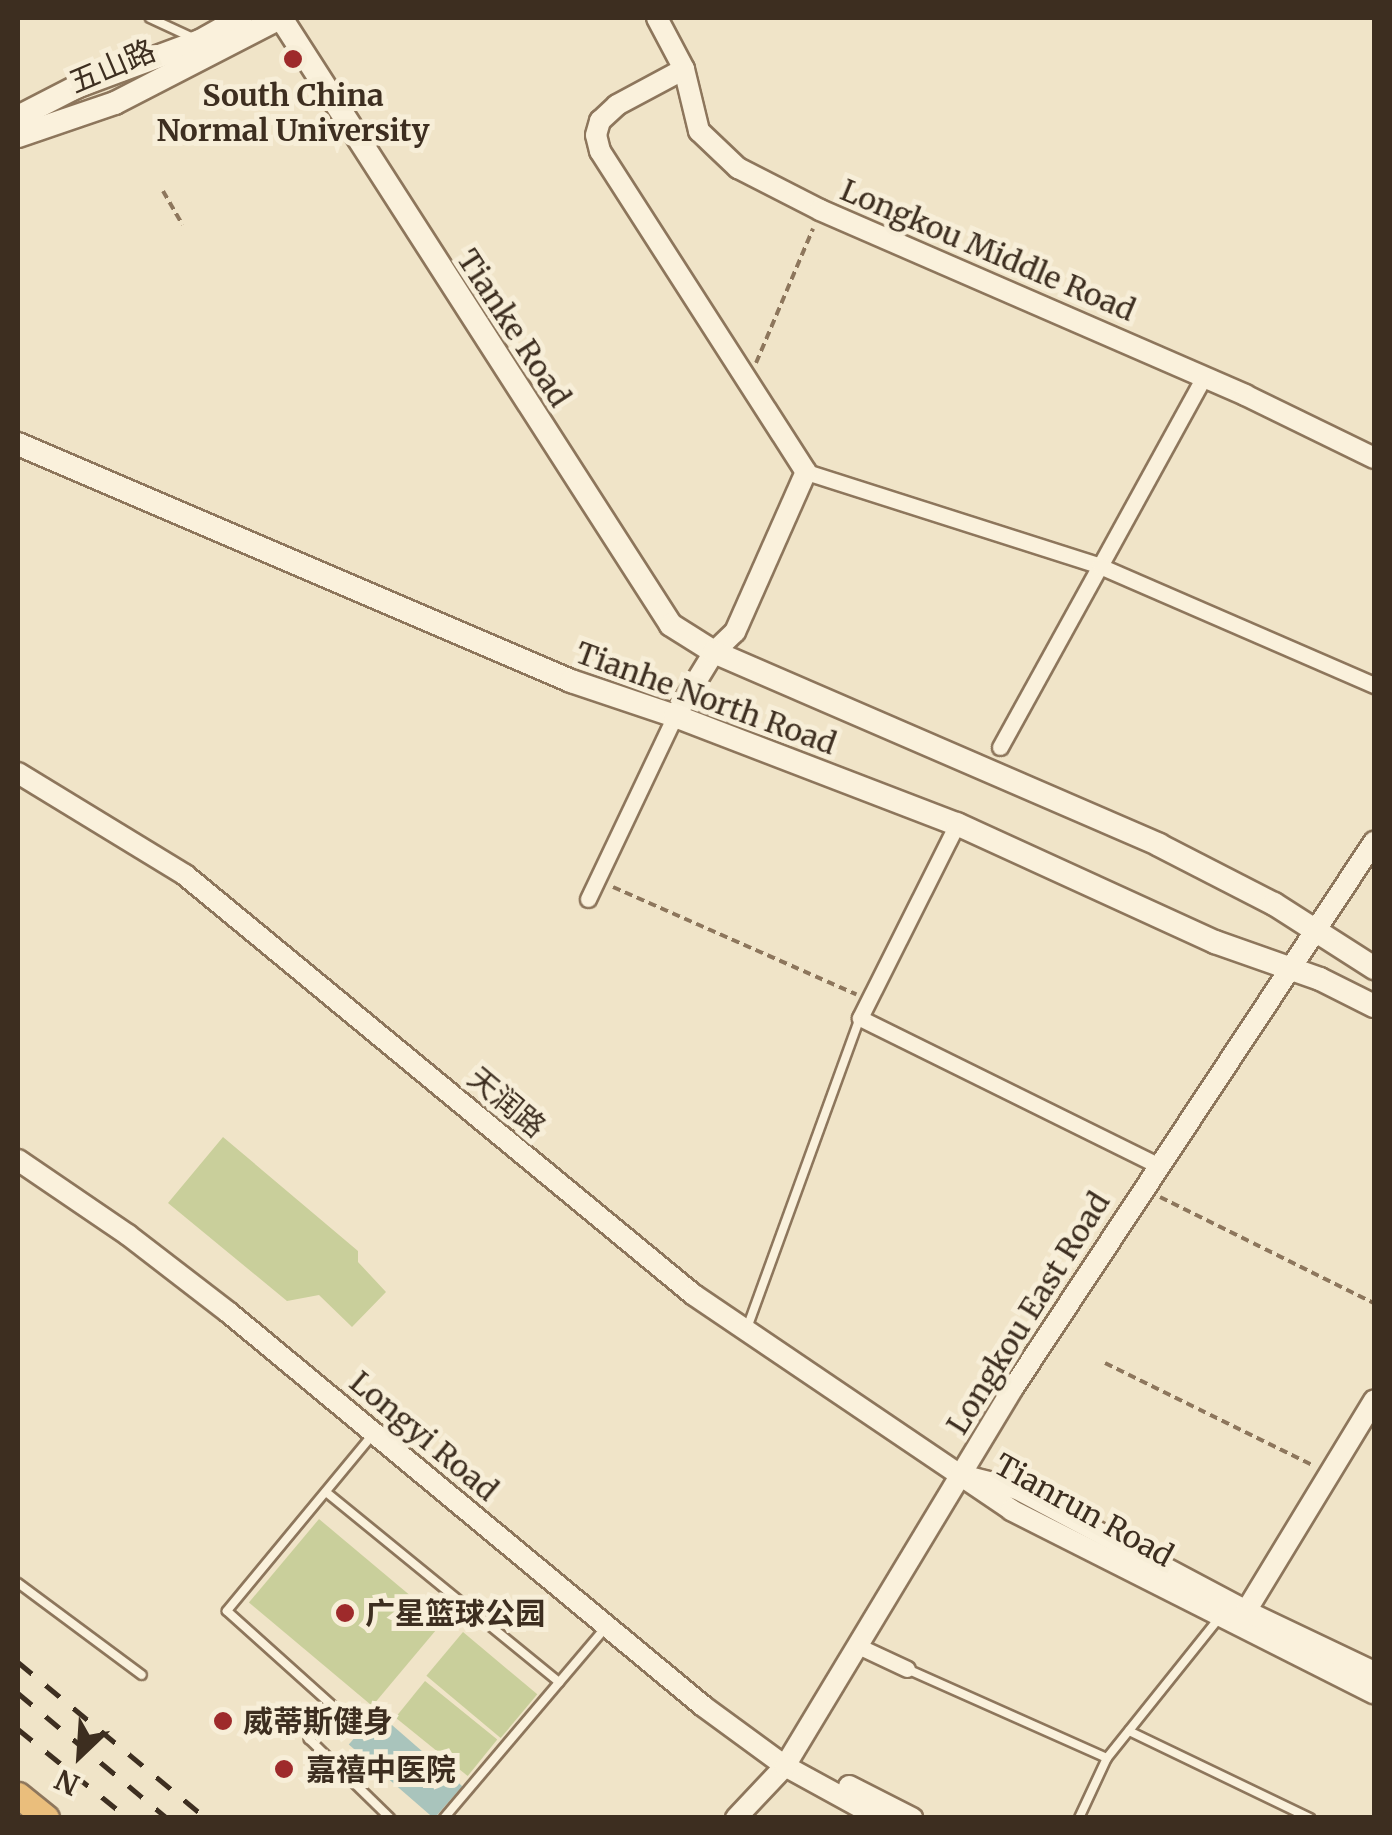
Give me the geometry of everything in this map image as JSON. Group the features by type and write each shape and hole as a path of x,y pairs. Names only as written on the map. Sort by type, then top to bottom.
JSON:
{"highway":[{"path":"18,1795 46,1818"}],"main road":[{"path":"18,117 76,88 200,40 240,18"},
{"name":"五山路","path":"18,136 115,103 281,18"},
{"name":"Tianke Road","path":"281,18 650,599 671,625 714,652"},
{"name":"Tianhe North Road","path":"18,444 557,675 676,716 957,824 1215,942 1374,1006"},
{"name":"Tianhe North Road","path":"714,652 1159,845 1316,931 1374,968"}],"street":[{"name":"Longkou Middle Road","path":"657,18 684,69 699,130 718,152 766,185 1204,377 1374,458"},
{"path":"684,69 616,106 600,121 596,135 600,150 806,472 1100,566 1374,685"},
{"path":"1000,747 1204,377"},
{"path":"588,900 676,716 714,652 735,632 806,472"},
{"name":"天润路","path":"18,774 184,875 694,1295 962,1474"},
{"path":"957,824 860,1018 1158,1164"},
{"name":"Longkou East Road","path":"736,1818 785,1766 1142,1188 1374,842"},
{"name":"Longyi Road","path":"18,1160 166,1264 604,1628 785,1766"},
{"path":"1234,1618 1374,1401"},
{"name":"Tianrun Road","path":"962,1474 1017,1490 1234,1618 1374,1693"},
{"name":"Tianrun Road","path":"1234,1618 1374,1672"},
{"path":"858,1646 907,1669"},
{"path":"785,1766 880,1818"},
{"path":"785,1766 832,1778 912,1818"}],"lane":[{"path":"150,18 200,40"},
{"path":"746,1330 860,1018"},
{"path":"374,1434 227,1611 334,1707 310,1739 390,1818"},
{"path":"326,1492 558,1682"},
{"path":"18,1583 142,1675"},
{"path":"1080,1818 1107,1758 1234,1618"},
{"path":"444,1818 604,1628"},
{"path":"907,1669 1107,1758"},
{"path":"1129,1731 1310,1818"}],"path":[{"path":"163,191 183,226"},
{"path":"748,382 820,210"},
{"path":"598,880 869,1000"},
{"path":"1142,1188 1374,1303"},
{"path":"1106,1363 1330,1474"}],"green space":[{"path":"223,1137 358,1251 358,1262 386,1292 352,1327 319,1295 287,1301 168,1203"},
{"name":"广星篮球公园","path":"319,1519 442,1622 372,1706 249,1602"},
{"path":"463,1632 537,1694 501,1738 426,1676"},
{"path":"425,1681 497,1740 468,1776 395,1718"}],"water":[{"path":"377,1712 462,1786 433,1818 349,1744"}],"railway":[{"path":"18,1662 206,1818"},
{"path":"18,1693 167,1818"},
{"path":"18,1729 128,1818"}],"place":[{"name":"South China Normal University","path":"293,59"},
{"name":"广星篮球公园","path":"345,1613"},
{"name":"威蒂斯健身","path":"223,1721"},
{"name":"嘉禧中医院","path":"284,1769"}]}
